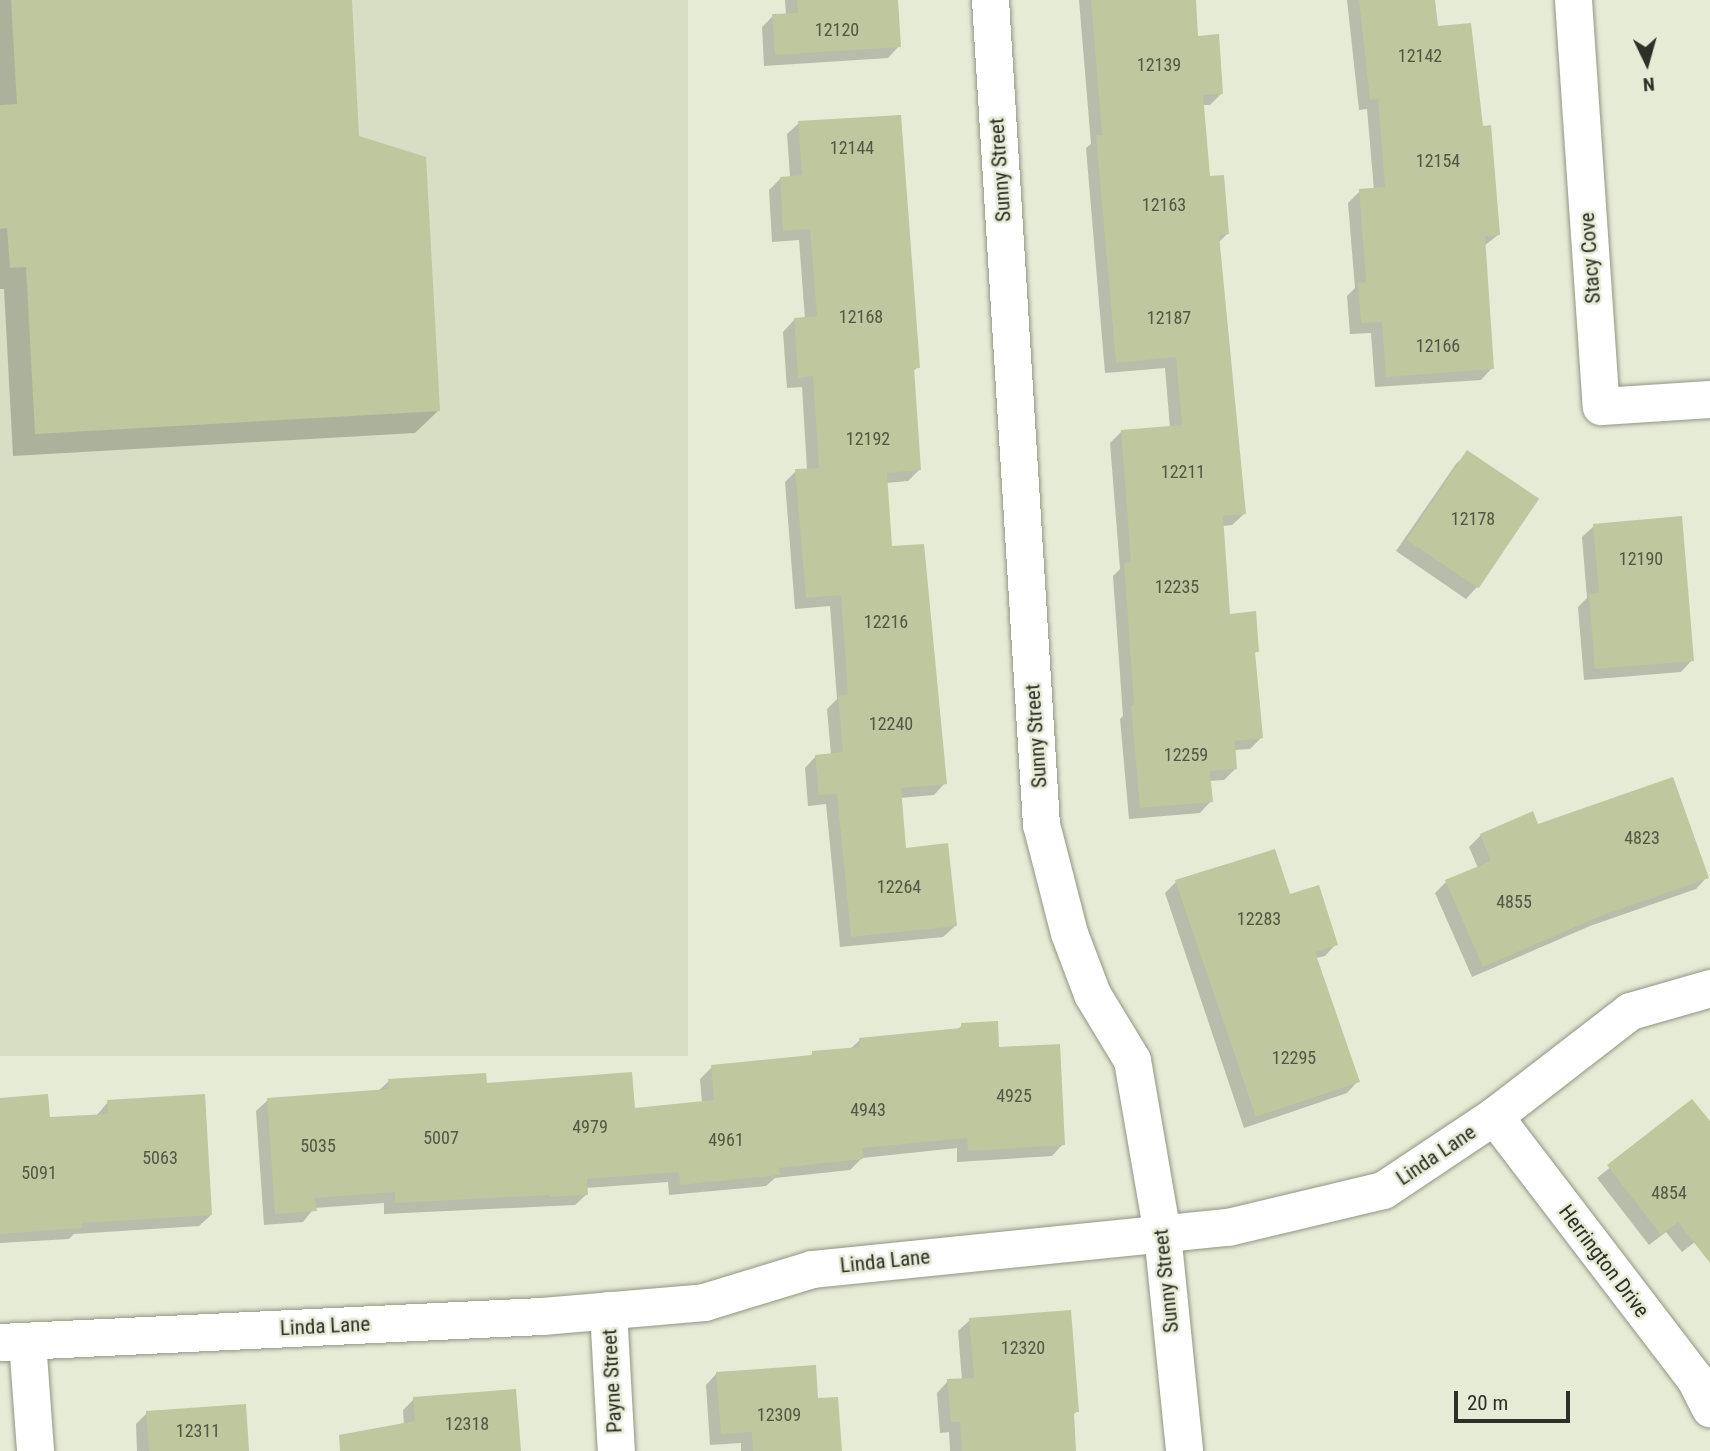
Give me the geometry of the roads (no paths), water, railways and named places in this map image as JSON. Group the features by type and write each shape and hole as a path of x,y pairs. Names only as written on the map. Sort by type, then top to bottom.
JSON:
{"street":[{"name":"Sunny Street","path":"990,0 1041,824 1069,933 1092,994 1132,1060 1162,1233 1184,1451"},
{"name":"Stacy Cove","path":"1573,0 1601,406 1710,399"},
{"name":"Linda Lane","path":"13,1342 608,1310 704,1302 812,1269 1228,1227 1383,1190 1494,1116 1630,1011 1710,988"},
{"name":"Herrington Drive","path":"1494,1116 1695,1379 1710,1408"},
{"name":"Payne Street","path":"608,1310 616,1451"},
{"path":"13,1342 35,1451"}]}
